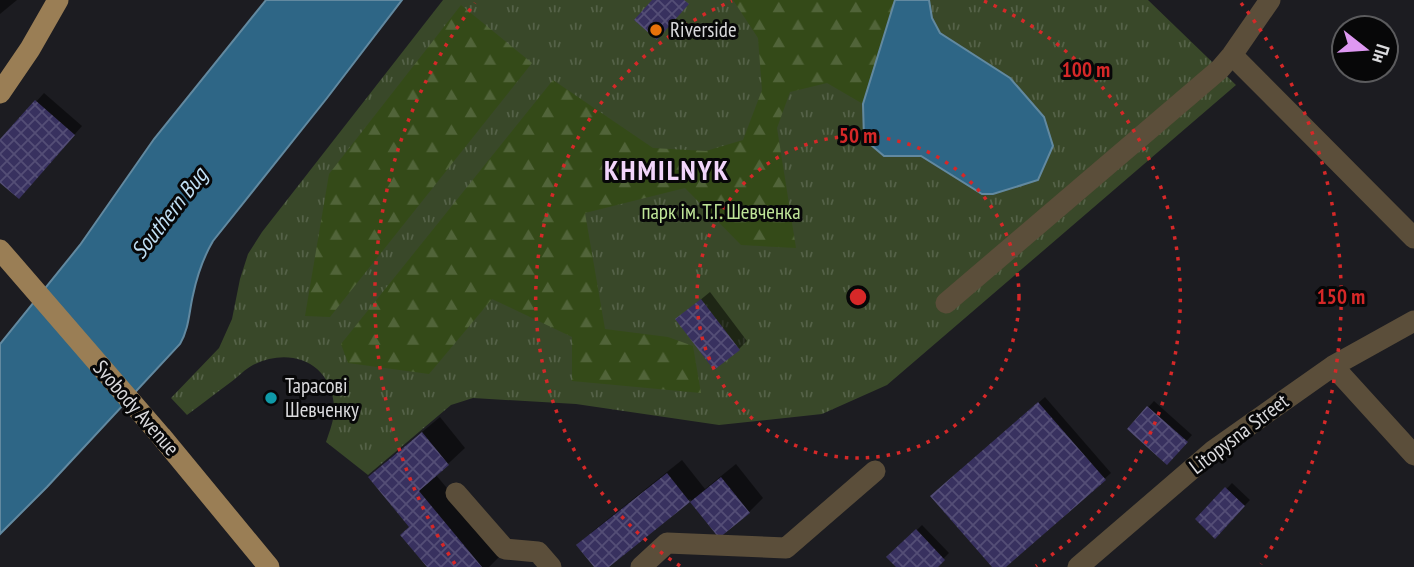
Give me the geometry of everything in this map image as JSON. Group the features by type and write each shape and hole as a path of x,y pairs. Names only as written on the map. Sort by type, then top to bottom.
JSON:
{"main road":[{"path":"0,93 30,49 58,0"},
{"name":"Svobody Avenue","path":"3,253 270,567"}],"street":[{"path":"946,303 1220,69 1270,0"},
{"path":"1232,55 1414,238"},
{"name":"Litopysna Street","path":"1078,567 1214,450 1333,366 1414,321"},
{"path":"1333,366 1414,456"},
{"path":"640,567 667,543 786,548 875,471"},
{"path":"456,493 505,549 545,560"},
{"path":"521,567 545,560"}],"green space":[{"name":"парк ім. Т.Г. Шевченка","path":"443,0 1148,0 1236,85 887,385 822,414 719,425 576,404 473,398 451,405 368,475 326,442 334,415 331,390 325,378 306,362 280,357 253,365 187,415 171,398 219,348 232,319 248,254 262,232"},
{"path":"733,0 895,0 863,104 827,83 790,92 777,128 796,248 741,245 685,188 585,213 605,329 668,337 693,346 701,393 572,381 572,337 492,299 429,374 348,363 341,344 553,80 653,148 706,151 743,140 762,90 758,38"},
{"path":"461,5 532,63 330,317 305,316 329,174"}],"water":[{"name":"Southern Bug","path":"266,0 402,0 213,241 198,274 187,326 180,344 0,534 0,344 80,245 154,139"},
{"path":"895,0 929,0 932,18 940,33 1010,78 1044,117 1053,146 1038,180 993,194 982,194 921,156 884,156 864,139 863,104"}],"building":[{"name":"Riverside","path":"652,0 684,0 689,4 657,40 634,20"},
{"path":"35,100 75,135 19,199 0,183 0,139"},
{"path":"701,299 740,350 714,370 675,319"},
{"path":"1038,402 1106,480 1006,567 992,567 930,496"},
{"path":"1147,406 1188,442 1167,465 1127,429"},
{"path":"422,432 449,465 419,491 482,567 427,567 400,535 409,527 368,477"},
{"path":"667,473 690,502 609,567 594,567 576,545"},
{"path":"721,477 750,513 719,538 690,502"},
{"path":"1225,487 1245,506 1215,539 1195,519"},
{"path":"916,529 945,560 938,567 896,567 886,557"}],"place":[{"name":"Riverside","path":"656,30"},
{"name":"Тарасові Шевченку","path":"271,398"}],"district":[{"name":"KHMILNYK","path":"667,170"}]}
